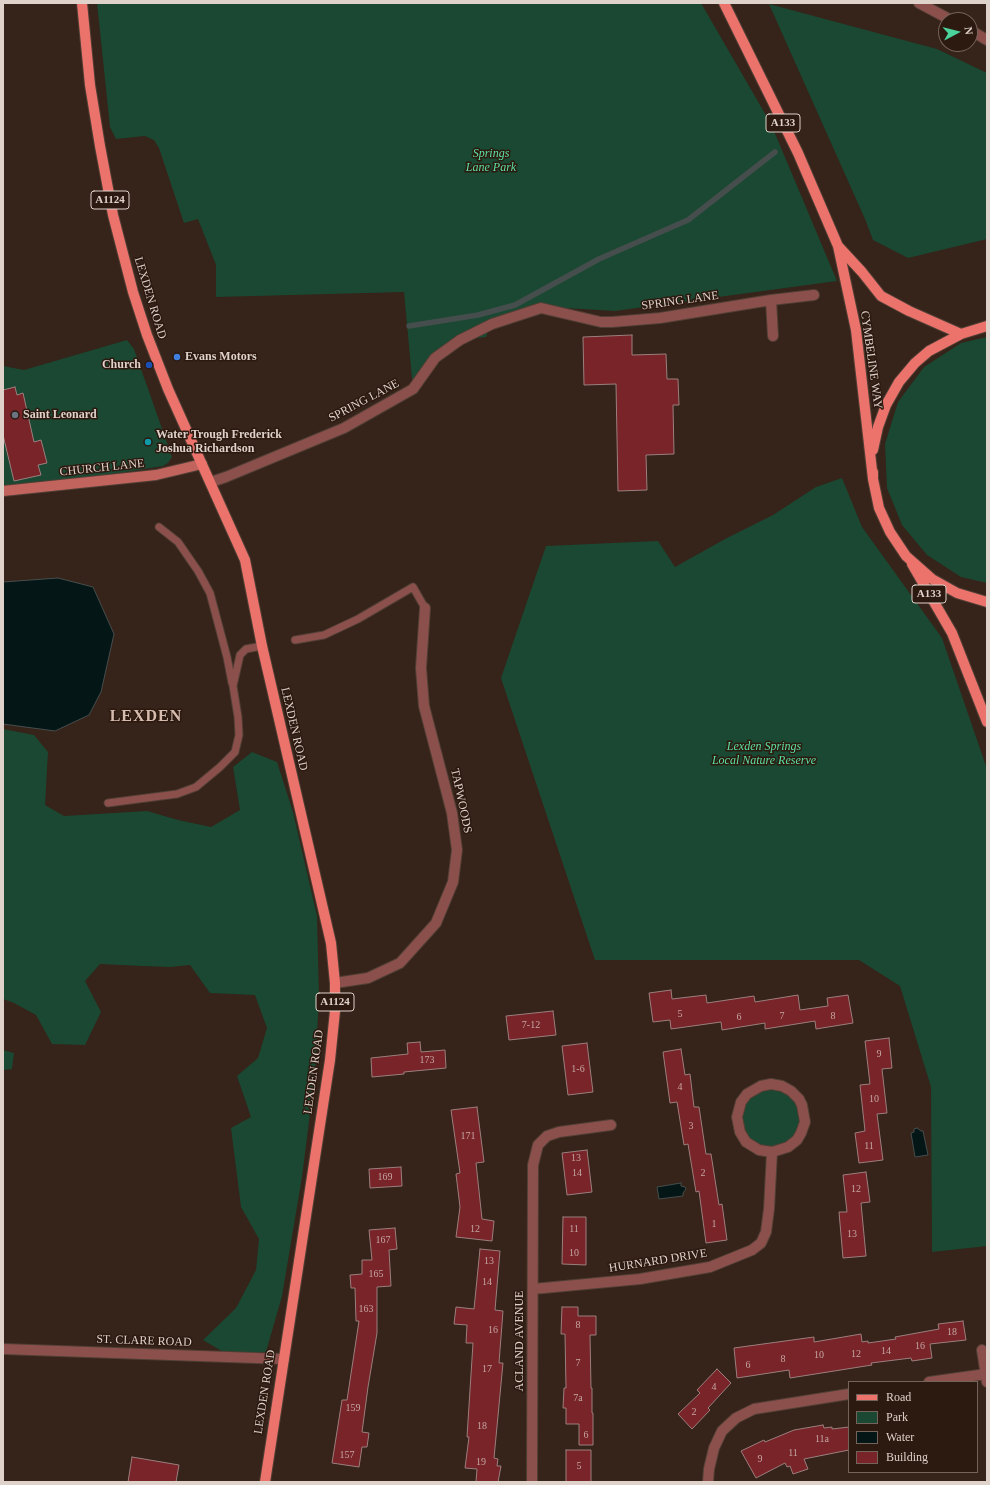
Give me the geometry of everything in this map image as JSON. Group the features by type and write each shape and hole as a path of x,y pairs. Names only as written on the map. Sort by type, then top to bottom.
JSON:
{"main road":[{"name":"LEXDEN ROAD","path":"82,3 90,85 115,223 133,292 147,335 168,389 245,560 262,646 329,936 335,983 335,1010 330,1060 265,1482"},
{"name":"CYMBELINE WAY","path":"724,3 798,153 838,246 856,330 874,479"},
{"name":"CYMBELINE WAY","path":"838,246 862,272 881,296 961,334"},
{"path":"987,326 961,334 929,351 915,363 899,382 886,405 878,427 873,449 874,479 879,508 890,532 906,556 932,579 957,593 987,602"},
{"name":"A133","path":"906,556 952,633 987,722"}],"street":[{"path":"919,3 938,13"},
{"path":"978,35 987,40"},
{"name":"SPRING LANE","path":"211,482 344,428 413,389 434,358 460,340 492,324 541,308 602,322 612,322 660,318 770,300 814,295"},
{"path":"770,300 773,336"},
{"name":"CHURCH LANE","path":"3,491 156,475 202,464"},
{"name":"TAPWOODS","path":"335,983 368,978 400,963 436,923 453,882 458,850 452,813 424,706 421,668 425,608"},
{"path":"770,1084 782,1086 791,1091 799,1099 802,1105 805,1122 801,1134 797,1140 788,1148 772,1152 759,1150 746,1142 740,1132 737,1117 741,1102 747,1094 761,1086 770,1084"},
{"name":"ACLAND AVENUE","path":"532,1482 534,1289 533,1165 538,1146 547,1136 559,1132 611,1125"},
{"name":"HURNARD DRIVE","path":"534,1289 640,1279 710,1267 752,1250 761,1243 766,1232 769,1209 772,1152"},
{"name":"ST. CLARE ROAD","path":"3,1349 284,1358"},
{"path":"943,1381 986,1378 982,1350"},
{"path":"708,1482 708,1470 714,1448 722,1431 736,1418 754,1409 848,1394"}],"lane":[{"path":"108,803 177,794 196,786 220,767 235,752 239,735 233,686 210,593 198,571 178,542 159,527"},
{"path":"294,640 324,635 358,619 414,587 425,608"},
{"path":"233,686 240,655 246,648 262,646"}],"green space":[{"name":"Springs Lane Park","path":"97,3 701,3 771,124 837,281 615,311 549,307 491,324 486,337 460,340 435,358 413,389 404,292 216,297 216,265 198,219 184,223 159,148 154,140 145,136 116,139 110,127"},
{"path":"769,4 937,49 938,52 943,52 987,73 987,239 908,258 873,240"},
{"path":"987,337 987,583 961,577 927,555 902,525 887,488 885,444 898,402 924,367 961,343"},
{"path":"127,340 134,349 172,457 168,463 163,466 62,482 3,487 3,366 24,370"},
{"name":"Lexden Springs Local Nature Reserve","path":"842,478 862,527 942,638 987,769 987,1246 932,1252 931,1087 900,986 859,960 595,960 501,678 546,546 658,541 675,567 725,539 773,515 816,487"},
{"path":"3,729 34,735 48,752 45,805 64,816 147,811 178,820 211,827 240,810 233,767 252,752 277,762 293,812 317,916 319,996 315,1074 302,1177 282,1296 266,1352 242,1354 225,1353 203,1340 236,1308 256,1270 259,1239 241,1207 231,1128 251,1117 237,1076 258,1058 267,1028 255,995 210,993 190,965 170,967 100,964 85,981 101,1012 85,1045 52,1044 36,1015 3,999"},
{"path":"3,1050 14,1053 12,1069 3,1070"},
{"path":"771,1090 787,1095 795,1103 800,1119 795,1135 787,1143 771,1148 755,1143 747,1135 742,1119 747,1103 755,1095"}],"water":[{"path":"58,578 93,587 114,634 101,692 89,715 55,731 3,724 3,582"},
{"path":"917,1128 923,1131 928,1155 915,1157 911,1133"},
{"path":"681,1183 681,1186 685,1187 686,1189 683,1196 659,1199 657,1187"}],"building":[{"path":"632,335 632,355 666,354 667,379 678,379 679,405 673,405 674,454 646,455 647,490 618,491 616,384 584,385 583,337"},
{"name":"Saint Leonard","path":"15,387 17,395 23,393 34,442 41,440 47,463 38,465 41,475 14,481 3,435 3,390"},
{"path":"671,990 672,999 706,995 707,1003 754,996 755,1002 798,995 800,1010 828,1006 827,998 848,995 853,1023 816,1029 815,1021 765,1029 765,1023 722,1030 721,1022 671,1029 670,1020 653,1022 649,993"},
{"path":"553,1011 556,1035 509,1040 506,1016"},
{"path":"889,1038 892,1068 882,1069 887,1113 877,1114 883,1160 859,1163 855,1133 865,1131 860,1085 870,1084 865,1041"},
{"path":"420,1042 421,1052 445,1050 446,1068 372,1077 371,1058 408,1054 407,1043"},
{"path":"587,1043 593,1092 568,1095 562,1046"},
{"path":"681,1049 685,1075 690,1074 694,1107 699,1107 706,1154 711,1154 719,1205 722,1204 727,1240 706,1243 699,1191 696,1192 688,1144 684,1145 677,1102 670,1103 663,1052"},
{"path":"477,1107 484,1162 476,1163 482,1219 494,1221 492,1241 456,1237 460,1207 456,1174 460,1173 451,1110"},
{"path":"587,1150 592,1192 567,1195 562,1153"},
{"path":"401,1167 402,1186 370,1188 369,1169"},
{"path":"866,1172 870,1202 861,1203 866,1256 843,1258 839,1212 847,1212 843,1175"},
{"path":"563,1217 586,1217 586,1265 562,1264"},
{"path":"395,1228 397,1249 389,1250 391,1286 377,1287 377,1333 362,1432 369,1433 367,1447 362,1447 359,1467 332,1463 342,1400 347,1400 359,1321 356,1321 355,1288 351,1288 350,1275 362,1274 362,1260 372,1260 369,1230"},
{"path":"480,1249 500,1251 495,1310 503,1311 499,1363 503,1363 494,1458 498,1459 497,1466 501,1466 498,1482 476,1482 477,1469 465,1468 469,1437 467,1437 473,1343 466,1343 467,1325 454,1324 456,1307 474,1309"},
{"path":"562,1307 578,1307 578,1316 596,1316 596,1335 590,1335 593,1445 579,1445 579,1424 566,1424 566,1408 563,1408 564,1388 566,1388 565,1334 561,1334"},
{"path":"963,1321 966,1340 930,1344 932,1358 912,1361 911,1358 871,1363 872,1365 790,1378 789,1370 737,1378 734,1348 814,1337 814,1342 861,1334 862,1342 868,1341 868,1343 896,1339 895,1337 939,1329 938,1324"},
{"path":"717,1369 731,1383 708,1408 710,1410 692,1429 678,1414 700,1393 697,1390"},
{"path":"823,1425 824,1428 832,1427 832,1429 848,1427 848,1450 804,1459 808,1469 793,1474 790,1466 787,1467 785,1463 756,1478 741,1451 764,1440 765,1442 794,1430"},
{"path":"566,1450 591,1450 591,1482 566,1482"},
{"path":"132,1457 179,1465 176,1482 128,1482"}],"waterway":[{"path":"409,326 478,315 515,305 599,259 688,220 775,152"}],"place":[{"name":"Evans Motors","path":"177,357"},
{"name":"Church","path":"149,365"},
{"name":"Saint Leonard","path":"15,415"},
{"name":"Water Trough Frederick Joshua Richardson","path":"148,442"}],"district":[{"name":"LEXDEN","path":"146,717"}]}
